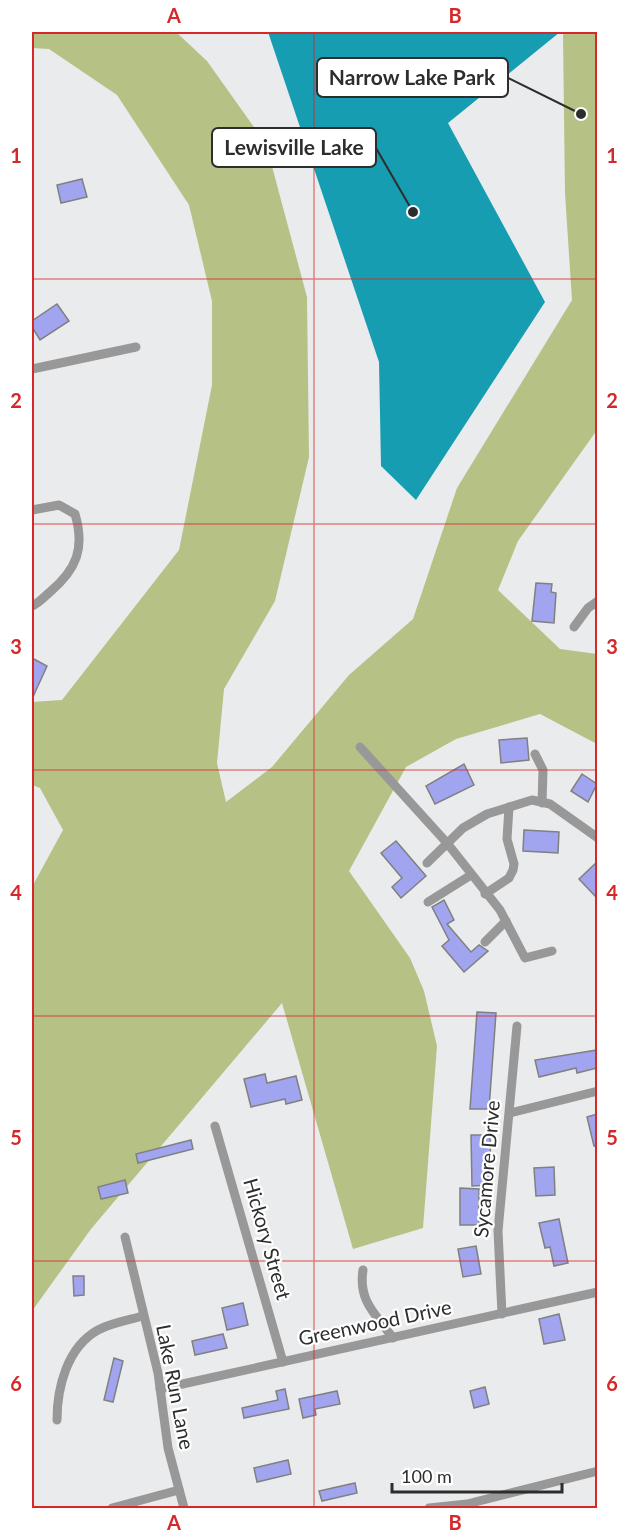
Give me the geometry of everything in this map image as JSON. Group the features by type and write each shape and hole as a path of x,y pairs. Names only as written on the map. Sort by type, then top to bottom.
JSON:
{"street":[{"path":"32,369 136,347"},
{"path":"32,510 59,505 75,514 81,533 78,555 68,577 34,605 32,616"},
{"path":"574,627 588,608 597,601"},
{"path":"360,747 447,843 506,921 525,958 552,951"},
{"path":"536,754 543,770 542,802"},
{"path":"427,863 463,828 487,814 532,800 550,804 597,838"},
{"path":"485,894 509,878 513,870 514,864 507,839 509,807"},
{"path":"428,902 471,875"},
{"path":"485,942 506,921"},
{"name":"Sycamore Drive","path":"502,1314 498,1231 517,1026"},
{"path":"510,1113 597,1091"},
{"name":"Hickory Street","path":"215,1126 283,1362"},
{"name":"Lake Run Lane","path":"125,1237 160,1389 168,1448 184,1509"},
{"path":"363,1270 360,1286 363,1296 393,1338"},
{"name":"Greenwood Drive","path":"160,1389 597,1292"},
{"path":"57,1420 59,1390 64,1372 78,1347 100,1329 143,1316"},
{"path":"429,1509 467,1504 597,1471"},
{"path":"112,1509 179,1490"}],"green space":[{"path":"32,32 176,32 207,61 266,144 307,297 309,457 275,601 224,689 217,763 226,802 272,767 349,675 413,619 457,488 572,300 565,193 563,35 566,32 597,32 597,430 518,541 498,590 560,649 597,654 597,744 540,714 456,739 406,767 349,871 410,958 424,991 437,1046 423,1228 353,1249 282,1003 91,1229 32,1311 32,887 63,830 40,788 32,785 32,702 62,700 179,550 212,385 212,301 189,205 117,95 49,49 32,48"}],"water":[{"path":"268,32 560,32 448,123 545,302 416,500 381,466 379,362"}],"building":[{"path":"82,179 87,197 61,203 57,185"},
{"path":"57,304 69,321 40,340 32,327 32,321"},
{"path":"536,583 552,584 551,592 556,593 554,623 532,621"},
{"path":"32,658 47,666 32,699"},
{"path":"527,738 529,760 501,763 499,740"},
{"path":"464,764 474,785 435,804 426,786"},
{"path":"582,774 597,784 588,802 571,791"},
{"path":"524,830 559,832 558,853 523,851"},
{"path":"396,841 426,876 401,898 392,887 402,878 381,853"},
{"path":"597,862 597,898 579,879"},
{"path":"444,900 454,920 447,924 471,952 479,945 488,951 464,972 442,946 449,940 432,907"},
{"path":"477,1012 496,1013 489,1109 470,1109"},
{"path":"597,1050 597,1068 577,1073 576,1068 539,1077 535,1060"},
{"path":"265,1074 267,1083 296,1076 302,1100 286,1104 285,1099 251,1107 244,1079"},
{"path":"597,1114 597,1146 594,1146 587,1117"},
{"path":"471,1135 490,1135 491,1185 472,1186"},
{"path":"191,1140 193,1149 138,1163 136,1154"},
{"path":"554,1167 555,1195 536,1196 534,1168"},
{"path":"125,1180 128,1193 101,1199 98,1187"},
{"path":"460,1188 479,1189 479,1225 460,1225"},
{"path":"559,1219 568,1263 554,1266 550,1247 545,1248 539,1223"},
{"path":"476,1246 481,1274 463,1277 458,1249"},
{"path":"73,1276 84,1276 84,1295 74,1296"},
{"path":"243,1303 248,1325 227,1330 222,1308"},
{"path":"559,1314 565,1340 544,1344 539,1319"},
{"path":"223,1334 227,1348 195,1355 192,1341"},
{"path":"114,1358 123,1361 113,1402 104,1400"},
{"path":"485,1387 489,1404 474,1408 470,1391"},
{"path":"285,1389 289,1409 244,1418 242,1408 278,1400 276,1391"},
{"path":"337,1391 340,1404 315,1409 316,1415 303,1418 299,1399"},
{"path":"288,1460 291,1474 257,1482 254,1468"},
{"path":"355,1483 357,1493 322,1501 319,1491"}],"place":[{"name":"Narrow Lake Park","path":"581,114"},
{"name":"Lewisville Lake","path":"413,212"}]}
